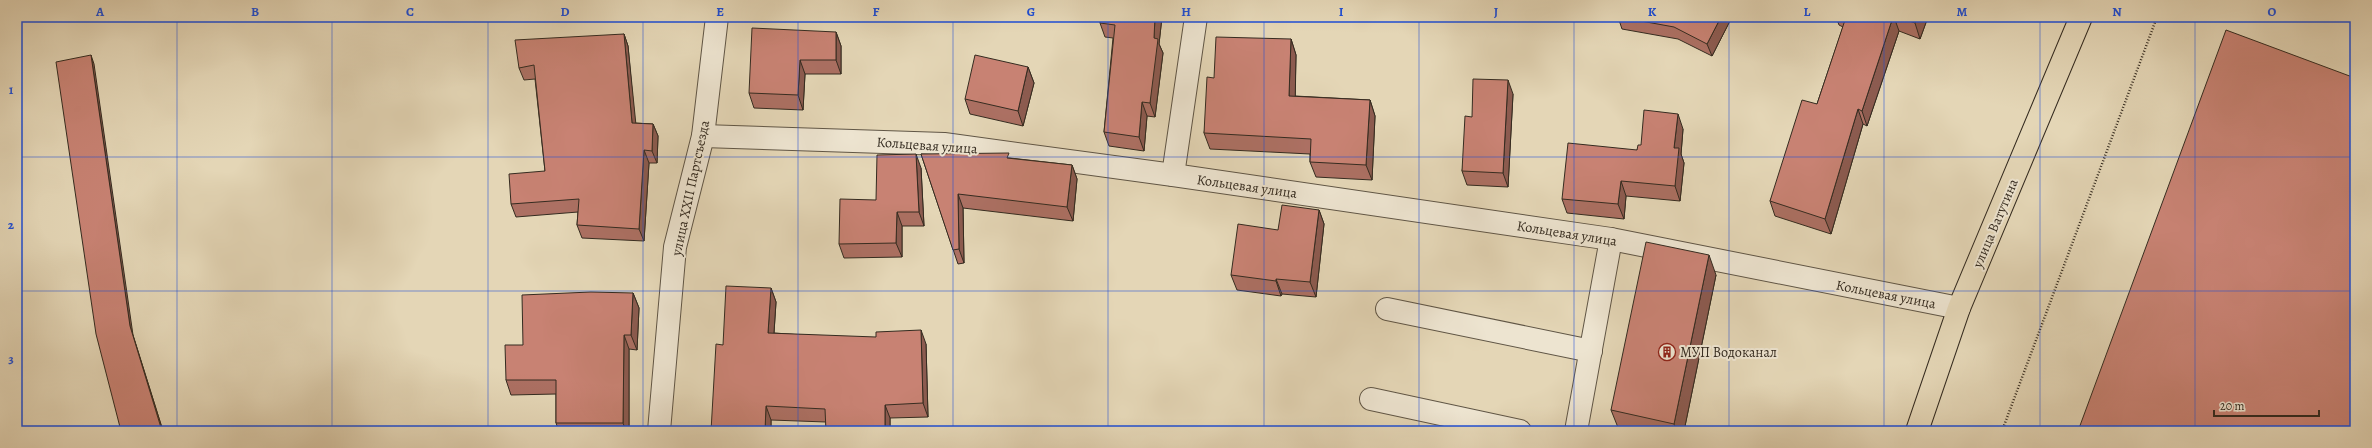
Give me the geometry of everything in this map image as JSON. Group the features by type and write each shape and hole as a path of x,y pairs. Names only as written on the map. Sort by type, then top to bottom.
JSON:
{"main road":[{"name":"улица Ватутина","path":"1917,431 1959,308 2081,17"}],"street":[{"name":"улица XXII Партсъезда","path":"658,431 675,247 703,136 717,17"},
{"path":"1173,175 1196,17"},
{"name":"Кольцевая улица","path":"703,136 944,144 1173,175 1611,239 1959,308"},
{"path":"1576,431 1611,239"},
{"path":"1387,309 1591,351"},
{"path":"1371,399 1520,431"}],"path":[{"path":"2002,431 2157,17"}],"building":[{"path":"1101,17 1155,17 1154,38 1158,39 1150,103 1142,102 1139,137 1104,132 1115,25 1100,23"},
{"path":"1619,17 1721,17 1707,44 1674,27"},
{"path":"1846,17 1893,17 1862,111 1858,109 1825,219 1770,201 1802,100 1817,104"},
{"path":"1897,17 1917,17 1915,23"},
{"path":"752,28 836,32 836,60 800,60 798,95 749,93"},
{"path":"2226,30 2355,78 2355,431 2078,431"},
{"path":"624,34 632,123 653,124 652,151 644,150 639,229 577,225 579,199 511,204 509,174 545,171 534,65 519,68 515,40"},
{"path":"1216,37 1291,39 1289,96 1370,100 1366,165 1310,162 1311,139 1204,133 1207,77 1214,78"},
{"path":"91,55 130,326 162,431 121,431 96,334 56,62"},
{"path":"975,55 1028,67 1018,111 965,99"},
{"path":"1473,79 1508,80 1503,173 1462,171 1465,116 1472,117"},
{"path":"1644,110 1678,114 1674,148 1679,148 1675,186 1621,181 1618,204 1562,199 1568,143 1637,150 1638,145 1641,145"},
{"path":"1009,153 1007,158 1072,165 1067,207 958,194 959,249 953,250 921,154"},
{"path":"916,154 919,212 897,212 896,243 839,244 840,199 876,200 877,155"},
{"path":"1282,205 1319,210 1310,282 1276,279 1276,281 1231,275 1238,224 1278,230"},
{"name":"МУП Водоканал","path":"1646,242 1709,255 1674,424 1611,410"},
{"path":"726,286 771,288 768,333 876,337 876,332 921,330 923,403 885,405 885,431 826,431 825,409 766,406 765,431 711,431 716,344 723,345"},
{"path":"591,292 633,293 631,335 624,335 623,423 556,423 556,380 506,380 505,345 523,345 522,295"}],"place":[{"name":"МУП Водоканал","path":"1667,352"}]}
